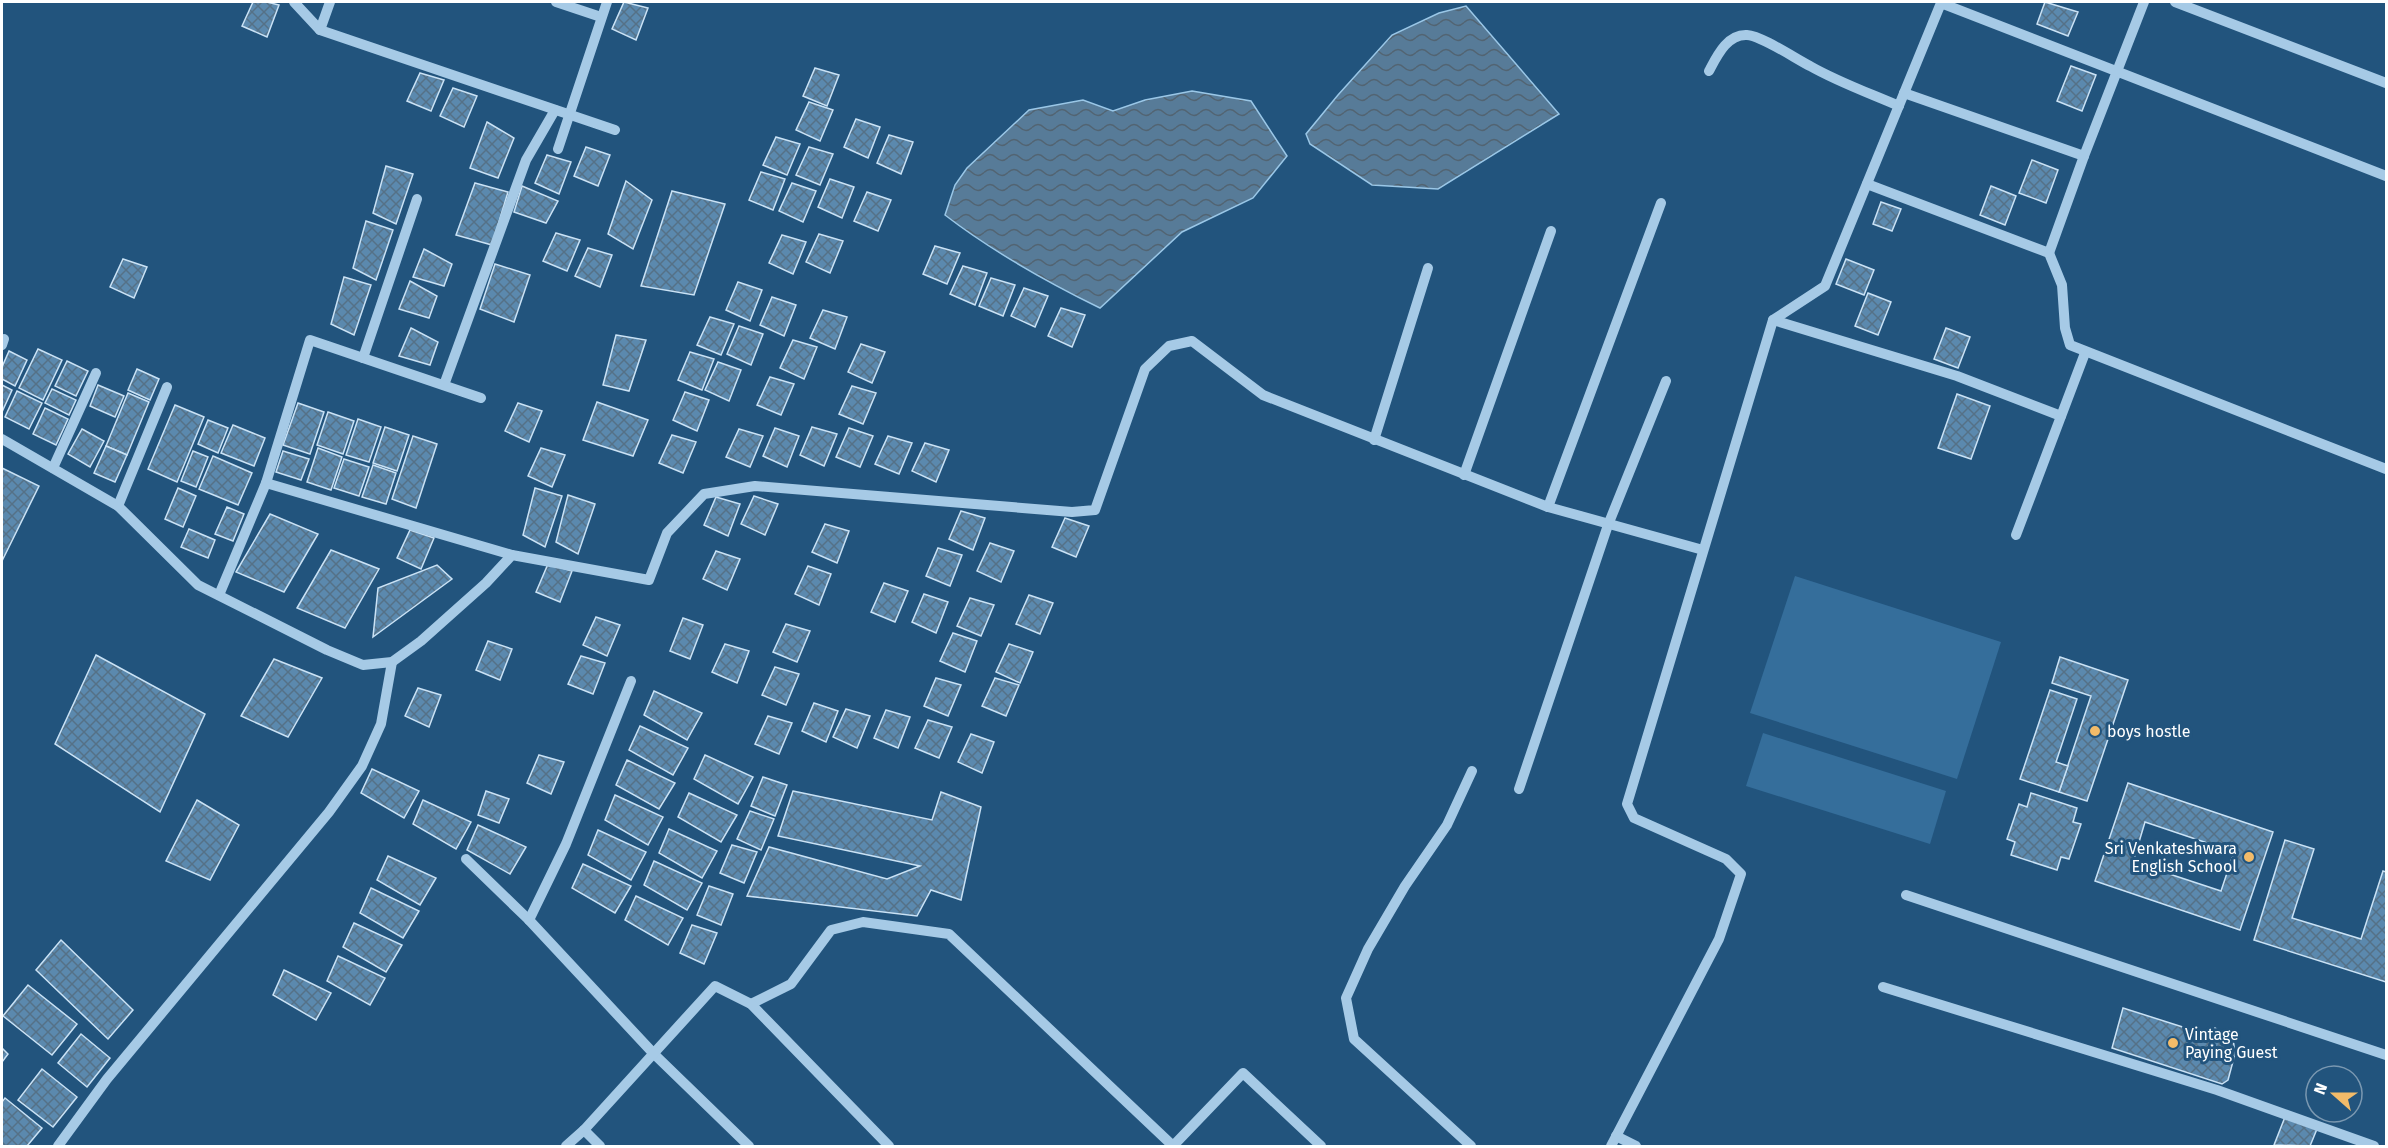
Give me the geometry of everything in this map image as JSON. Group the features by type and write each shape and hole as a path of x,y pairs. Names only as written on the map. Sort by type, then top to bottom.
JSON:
{"street":[{"path":"294,2 320,30 615,130"},
{"path":"320,30 330,2"},
{"path":"556,2 602,17"},
{"path":"558,149 607,2"},
{"path":"1611,1146 1719,939 1741,874 1726,860 1634,818 1627,804 1773,320 1825,286 1940,2 2386,176"},
{"path":"2144,2 2084,156 2049,254 2062,285 2065,328 2070,345 2386,469"},
{"path":"2175,2 2386,83"},
{"path":"1709,71 1730,40 1748,35 1781,49 1811,67 1899,106"},
{"path":"1904,93 2084,156"},
{"path":"444,385 526,160 555,110"},
{"path":"1867,184 2049,254"},
{"path":"363,358 417,199"},
{"path":"1548,507 1661,203"},
{"path":"1464,475 1551,231"},
{"path":"1374,440 1428,268"},
{"path":"1773,320 1957,376 2061,416"},
{"path":"219,595 266,483 310,340 482,398"},
{"path":"266,483 512,555 649,580 668,533 704,494 755,486 1072,512 1095,510 1145,369 1169,346 1192,340 1263,395 1548,507 1703,550"},
{"path":"2016,536 2085,352"},
{"path":"53,468 96,373"},
{"path":"1519,789 1608,525 1666,381"},
{"path":"118,506 167,387"},
{"path":"2,439 118,506 198,585 327,650 363,665 392,662 421,641 486,583 512,555"},
{"path":"58,1146 107,1079 329,812 362,766 381,724 392,662"},
{"path":"529,920 566,844 631,681"},
{"path":"1471,1146 1354,1039 1346,998 1368,949 1405,886 1447,825 1472,771"},
{"path":"466,859 529,920 654,1054 749,1146"},
{"path":"1906,895 2386,1055"},
{"path":"752,1004 791,984 831,930 863,921 949,934 1173,1146 1242,1073 1321,1146"},
{"path":"566,1146 584,1131 716,986 752,1004 889,1146"},
{"path":"1883,987 2217,1090 2374,1146"},
{"path":"584,1131 600,1146"},
{"path":"1616,1136 1636,1146"}],"shaded area":[{"path":"1795,576 2001,642 1957,779 1750,713"},
{"path":"1763,733 1946,791 1930,844 1746,786"}],"water":[{"path":"1466,6 1559,114 1438,189 1372,185 1310,144 1306,134 1392,35 1439,13"},
{"path":"1192,91 1251,101 1287,156 1253,198 1182,232 1100,308 1020,265 945,215 955,185 967,168 1029,110 1083,100 1113,111 1145,100"}],"building":[{"path":"253,2 279,5 267,37 242,26"},
{"path":"624,2 648,8 636,40 612,29"},
{"path":"2045,2 2078,12 2068,36 2037,24"},
{"path":"2071,66 2096,75 2082,111 2057,101"},
{"path":"815,68 839,75 827,106 803,96"},
{"path":"420,73 444,80 431,111 407,101"},
{"path":"453,88 477,96 464,127 440,116"},
{"path":"809,102 833,110 820,141 796,130"},
{"path":"856,119 880,127 868,158 844,147"},
{"path":"487,122 514,138 498,178 470,168"},
{"path":"889,135 913,142 901,174 877,163"},
{"path":"776,137 800,144 787,175 763,165"},
{"path":"586,147 610,155 598,186 574,176"},
{"path":"809,147 833,154 820,185 796,175"},
{"path":"547,155 571,162 559,194 535,183"},
{"path":"2032,160 2058,170 2046,203 2019,193"},
{"path":"386,166 413,174 396,224 373,213"},
{"path":"761,172 785,179 773,210 749,200"},
{"path":"830,179 854,187 842,218 818,207"},
{"path":"626,181 652,200 633,249 608,234"},
{"path":"475,183 508,192 492,245 456,235"},
{"path":"792,183 816,191 803,222 779,211"},
{"path":"522,186 558,201 546,223 514,212"},
{"path":"1991,186 2016,196 2005,225 1980,215"},
{"path":"672,191 725,204 694,295 641,286"},
{"path":"867,192 891,200 878,231 854,221"},
{"path":"1881,202 1901,209 1892,231 1873,224"},
{"path":"366,221 393,230 376,280 353,268"},
{"path":"556,233 580,240 567,271 543,261"},
{"path":"819,234 843,241 830,273 806,262"},
{"path":"782,235 806,242 793,274 769,263"},
{"path":"935,246 960,253 947,284 923,274"},
{"path":"588,248 612,255 600,287 575,276"},
{"path":"424,249 452,264 444,286 413,277"},
{"path":"123,259 147,267 134,298 110,287"},
{"path":"1846,259 1874,270 1864,295 1836,284"},
{"path":"495,264 530,275 514,322 480,309"},
{"path":"963,266 987,273 975,305 950,294"},
{"path":"344,277 371,285 354,335 331,324"},
{"path":"991,278 1015,285 1003,316 979,306"},
{"path":"410,281 437,296 429,318 399,309"},
{"path":"738,282 762,290 750,321 726,310"},
{"path":"1024,288 1048,296 1035,327 1011,316"},
{"path":"1868,293 1891,302 1878,335 1855,326"},
{"path":"772,297 796,305 784,336 760,325"},
{"path":"1061,308 1085,315 1072,347 1048,336"},
{"path":"823,310 847,317 835,349 810,338"},
{"path":"710,317 734,324 721,355 697,345"},
{"path":"739,326 763,334 751,365 727,354"},
{"path":"411,328 438,342 430,365 399,356"},
{"path":"1946,328 1970,337 1958,368 1934,359"},
{"path":"616,335 646,340 629,391 603,385"},
{"path":"793,340 817,347 804,379 780,368"},
{"path":"861,344 885,352 872,383 848,372"},
{"path":"38,349 62,360 43,400 19,388"},
{"path":"9,351 27,360 15,386 2,379 2,367"},
{"path":"690,352 714,359 702,390 678,380"},
{"path":"67,361 88,371 76,396 55,386"},
{"path":"718,362 741,370 729,401 705,390"},
{"path":"137,369 159,379 150,400 128,390"},
{"path":"770,377 794,384 781,415 757,405"},
{"path":"2,385 12,390 2,412"},
{"path":"98,385 124,396 115,417 90,406"},
{"path":"852,386 876,393 863,424 839,414"},
{"path":"52,389 76,400 69,415 45,403"},
{"path":"17,391 42,403 29,429 5,417"},
{"path":"685,392 709,400 697,431 673,420"},
{"path":"128,393 149,402 127,455 106,446"},
{"path":"1957,394 1990,406 1971,459 1938,448"},
{"path":"597,402 648,420 633,456 583,440"},
{"path":"298,403 324,412 310,454 283,445"},
{"path":"518,403 542,411 529,442 505,431"},
{"path":"175,405 204,417 177,482 148,469"},
{"path":"45,408 68,419 56,445 33,434"},
{"path":"328,412 354,421 343,454 317,445"},
{"path":"358,419 381,427 369,462 346,455"},
{"path":"208,420 228,428 218,453 198,444"},
{"path":"233,425 265,438 254,466 221,453"},
{"path":"385,427 409,435 397,471 373,463"},
{"path":"812,427 837,434 824,466 800,455"},
{"path":"775,428 799,436 787,467 763,456"},
{"path":"849,428 873,436 860,467 836,457"},
{"path":"82,429 104,441 90,467 68,454"},
{"path":"739,429 763,436 750,467 726,457"},
{"path":"672,435 696,442 683,473 659,463"},
{"path":"413,436 437,444 416,508 392,499"},
{"path":"888,436 912,443 899,474 875,464"},
{"path":"925,443 949,450 936,482 912,471"},
{"path":"106,446 127,455 115,482 94,473"},
{"path":"318,448 342,457 331,490 307,482"},
{"path":"541,448 565,455 552,487 528,476"},
{"path":"193,451 208,457 196,487 181,481"},
{"path":"283,451 309,459 301,480 276,472"},
{"path":"213,456 252,473 238,505 199,489"},
{"path":"344,459 369,467 359,496 334,488"},
{"path":"373,465 396,473 386,504 362,497"},
{"path":"2,468 39,486 2,561"},
{"path":"178,488 196,496 183,527 165,519"},
{"path":"535,488 562,496 545,547 523,535"},
{"path":"568,495 595,504 578,554 556,542"},
{"path":"754,496 778,504 765,535 741,524"},
{"path":"716,497 740,504 728,536 704,525"},
{"path":"227,507 244,514 233,541 215,534"},
{"path":"961,511 985,518 973,550 949,539"},
{"path":"270,514 318,534 284,592 236,572"},
{"path":"1065,518 1089,526 1076,557 1052,547"},
{"path":"825,524 849,531 837,563 812,552"},
{"path":"189,529 215,540 208,558 181,547"},
{"path":"410,530 434,538 421,569 397,558"},
{"path":"990,543 1014,551 1001,582 977,571"},
{"path":"938,548 962,555 950,586 926,576"},
{"path":"331,550 379,569 345,628 297,608"},
{"path":"716,551 740,559 727,590 703,579"},
{"path":"548,564 572,571 560,602 536,592"},
{"path":"437,565 452,579 373,637 378,588"},
{"path":"808,566 831,574 819,605 795,594"},
{"path":"884,583 908,591 895,622 871,612"},
{"path":"924,594 948,602 936,633 912,622"},
{"path":"1029,595 1053,603 1040,634 1016,624"},
{"path":"970,598 994,605 981,636 957,626"},
{"path":"596,617 620,625 607,656 583,645"},
{"path":"683,618 703,625 690,659 670,651"},
{"path":"786,624 810,631 797,662 773,652"},
{"path":"953,633 977,641 965,672 940,661"},
{"path":"488,641 512,649 500,680 476,670"},
{"path":"725,644 749,651 737,683 712,672"},
{"path":"1009,644 1033,652 1020,683 996,672"},
{"path":"96,655 205,714 160,812 55,744"},
{"path":"581,656 605,663 593,694 568,684"},
{"name":"boys hostle","path":"2060,657 2128,680 2087,801 2059,792 2091,696 2052,683"},
{"path":"274,659 322,678 288,737 241,716"},
{"path":"775,667 799,674 786,705 762,695"},
{"path":"936,678 961,685 948,716 924,706"},
{"path":"995,678 1019,685 1006,716 982,706"},
{"path":"418,688 441,695 429,727 405,716"},
{"path":"2050,690 2077,699 2056,762 2068,766 2059,792 2020,779"},
{"path":"654,691 702,713 687,740 644,715"},
{"path":"814,703 838,711 826,742 802,731"},
{"path":"846,709 870,716 857,748 833,737"},
{"path":"886,710 910,717 898,748 874,738"},
{"path":"768,716 792,723 779,754 755,744"},
{"path":"928,720 952,727 939,758 915,748"},
{"path":"640,726 688,748 673,775 629,750"},
{"path":"971,734 994,742 982,773 958,762"},
{"path":"539,755 564,762 551,794 527,783"},
{"path":"705,755 753,777 738,804 694,779"},
{"path":"627,760 675,783 659,809 616,785"},
{"path":"372,769 419,791 404,818 361,793"},
{"path":"763,777 787,785 775,816 751,806"},
{"name":"Sri Venkateshwara English School","path":"2128,783 2273,832 2240,930 2095,881","holes":["2145,822 2234,852 2221,891 2133,862"]},
{"path":"486,791 509,799 499,823 478,815"},
{"path":"793,791 932,820 941,792 981,807 961,900 931,890 917,916 747,896 769,847 887,879 920,866 778,836"},
{"path":"689,793 737,815 721,842 678,817"},
{"path":"2031,793 2077,808 2073,822 2081,824 2069,859 2061,857 2057,870 2011,855 2015,842 2007,839 2019,804 2027,807"},
{"path":"615,795 663,817 648,845 605,820"},
{"path":"197,800 239,825 210,880 166,861"},
{"path":"423,800 471,822 456,849 413,824"},
{"path":"750,811 774,819 761,850 737,839"},
{"path":"478,825 526,847 510,874 467,850"},
{"path":"669,829 717,851 702,878 659,853"},
{"path":"598,830 646,852 631,880 588,855"},
{"path":"2285,840 2314,849 2292,918 2361,939 2383,871 2386,872 2386,982 2254,940"},
{"path":"732,845 757,852 744,883 720,873"},
{"path":"388,856 436,878 420,905 377,880"},
{"path":"654,861 702,883 687,910 644,885"},
{"path":"583,864 631,886 615,913 572,888"},
{"path":"709,886 733,894 721,925 697,915"},
{"path":"371,888 419,911 403,938 360,913"},
{"path":"636,896 683,918 668,945 625,920"},
{"path":"354,923 402,945 386,972 343,947"},
{"path":"692,925 717,933 704,964 680,953"},
{"path":"61,940 133,1010 108,1039 36,970"},
{"path":"338,956 385,978 370,1005 327,981"},
{"path":"284,970 331,993 316,1020 273,995"},
{"path":"28,985 77,1024 52,1055 3,1016"},
{"name":"Vintage Paying Guest","path":"2123,1008 2211,1036 2215,1028 2233,1038 2235,1054 2228,1080 2222,1084 2112,1048"},
{"path":"81,1034 110,1058 87,1087 58,1063"},
{"path":"2,1048 8,1054 2,1062"},
{"path":"42,1069 77,1097 53,1127 18,1100"},
{"path":"5,1098 42,1128 27,1146 2,1146 2,1102"},
{"path":"2285,1117 2317,1129 2310,1146 2274,1145"}],"place":[{"name":"boys hostle","path":"2095,731"},
{"name":"Sri Venkateshwara English School","path":"2249,857"},
{"name":"Vintage Paying Guest","path":"2173,1043"}]}
